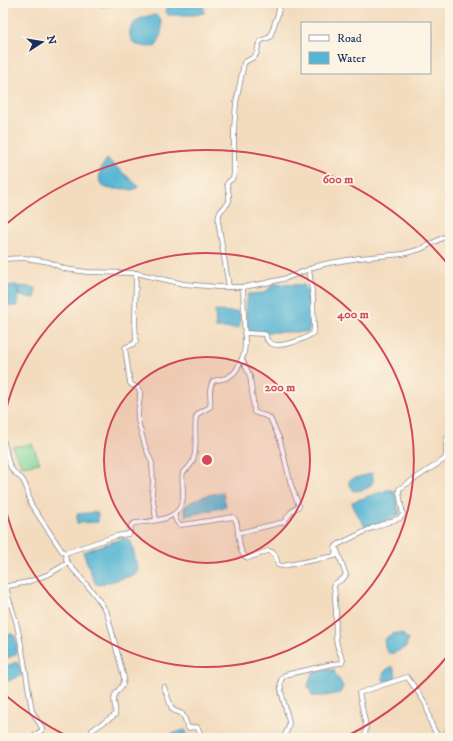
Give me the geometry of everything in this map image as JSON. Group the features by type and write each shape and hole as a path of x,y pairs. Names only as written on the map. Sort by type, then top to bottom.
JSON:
{"street":[{"path":"90,3 116,3"},
{"path":"229,287 218,215 229,202 227,184 233,176 234,171 234,130 236,103 244,63 256,55 259,43 271,35 280,3"},
{"path":"3,259 24,258 38,260 49,262 65,269 87,272 136,273 184,284 217,287 242,287 287,278 317,266 329,263 402,254 421,249 450,234"},
{"path":"244,333 264,334 266,335 267,341 280,345 304,339 313,333 313,298 309,269"},
{"path":"136,273 136,340 133,345 126,347 124,351 130,383 132,386 138,388 140,392 138,421 145,446 152,463 152,494 156,520"},
{"path":"242,287 245,349 237,369 233,374 226,378 213,381 210,388 210,406 198,413 196,417 195,448 190,466 182,474 184,498 175,519 180,525 233,517 236,518 241,552 243,556 248,558 268,551 272,552 275,554 278,565 280,566 335,556 336,546"},
{"path":"238,533 284,522 291,512 299,506 291,485 280,440 270,418 268,416 258,415 254,412 250,376 242,358"},
{"path":"336,546 365,531 402,517 403,514 398,492 399,489 445,459 446,441 450,436"},
{"path":"3,440 12,469 16,475 22,479 30,503 36,514 65,553 68,563 87,584 101,603 106,613 124,678 124,683 115,694 115,715 92,730 94,738"},
{"path":"65,553 116,536 128,534 130,533 130,528 132,525 176,514"},
{"path":"284,738 284,735 288,730 289,723 280,685 281,679 285,675 342,663 343,660 338,650 336,638 334,584 346,575 336,546"},
{"path":"32,738 42,730 42,727 32,711 22,649 7,590 8,586 28,582 49,574 68,563"},
{"path":"365,738 366,726 359,693 407,676 426,704 430,720 437,735 439,737 443,737 450,727"},
{"path":"164,686 172,709 181,713 188,728 197,727 203,738"}],"green space":[{"path":"32,444 40,463 22,466 12,447"}],"water":[{"path":"166,3 203,3 204,13 195,15 168,15 166,11"},
{"path":"155,15 159,17 162,27 157,45 154,47 149,47 134,43 130,36 130,31 134,23 141,18"},
{"path":"107,159 138,186 137,188 132,190 109,189 101,185 99,178 100,171"},
{"path":"274,284 304,285 307,289 311,322 308,332 252,332 247,329 246,311 248,294 264,293"},
{"path":"17,285 18,306 8,306 6,286"},
{"path":"20,286 36,288 35,298 19,296"},
{"path":"215,311 239,312 239,328 216,328"},
{"path":"372,473 373,482 366,489 354,491 349,484 349,481 352,479"},
{"path":"387,490 394,491 400,514 378,524 365,526 354,509 352,502"},
{"path":"223,492 226,507 186,516 184,507 193,501 212,494"},
{"path":"96,512 98,514 98,522 77,523 77,514"},
{"path":"124,538 131,541 138,569 135,575 98,585 95,583 83,552"},
{"path":"402,633 408,640 406,647 394,653 389,653 386,649 384,640 392,634"},
{"path":"14,635 16,642 16,654 3,658 3,636"},
{"path":"17,662 23,675 3,683 3,667"},
{"path":"391,667 395,670 395,678 384,681 382,678 384,673"},
{"path":"334,670 336,677 339,679 343,687 340,693 324,696 312,696 308,686 312,673"},
{"path":"184,730 186,731 188,738 169,738 169,735"}]}
